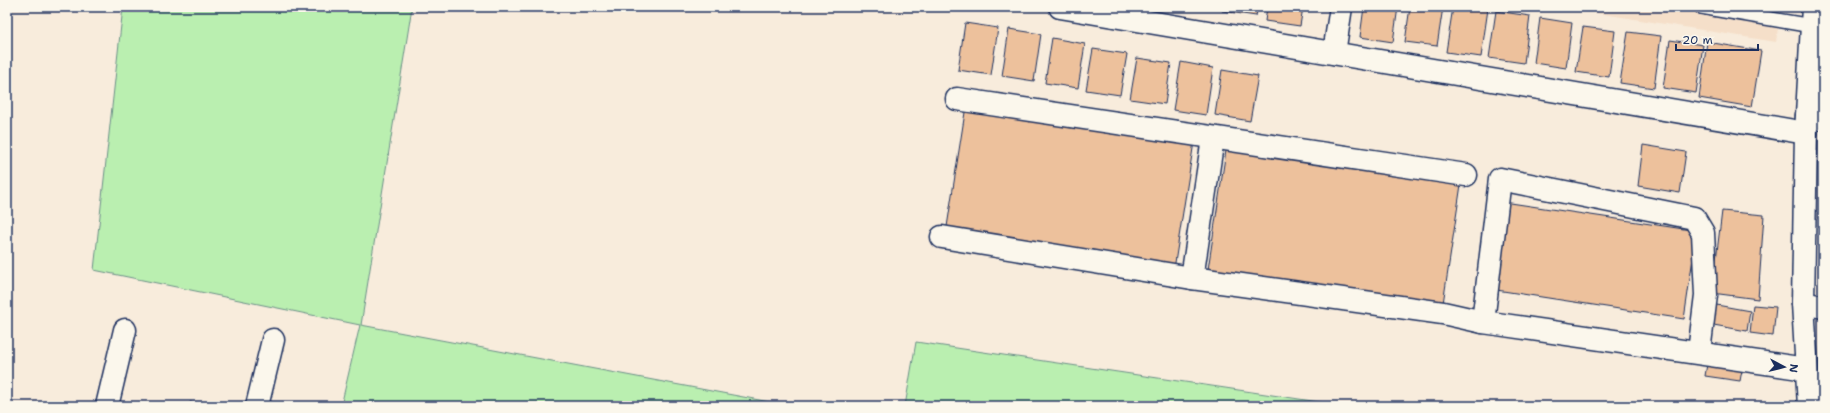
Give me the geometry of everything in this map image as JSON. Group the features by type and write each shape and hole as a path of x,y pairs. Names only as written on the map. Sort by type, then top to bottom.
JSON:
{"street":[{"path":"1060,7 1334,53 1812,123"},
{"path":"1334,53 1341,7"},
{"path":"1809,406 1806,369 1813,305 1812,17"},
{"path":"956,99 1466,175"},
{"path":"1192,278 1212,138"},
{"path":"1483,322 1500,179 1694,218 1703,233 1706,295 1700,352"},
{"path":"942,237 1192,278 1443,313 1483,322 1700,352 1806,369"},
{"path":"107,406 125,330"},
{"path":"257,406 273,340"}],"lane":[{"path":"1701,7 1812,17"}],"shaded area":[{"path":"1560,7 1781,7 1776,42"}],"green space":[{"path":"123,7 412,7 361,325 791,406 341,406 360,325 94,270"},
{"path":"916,342 1346,406 905,406"}],"building":[{"path":"1222,7 1258,7 1256,16 1222,11"},
{"path":"1267,7 1303,7 1300,26 1265,21"},
{"path":"1364,7 1398,7 1393,42 1360,37"},
{"path":"1410,7 1443,7 1437,46 1405,42"},
{"path":"1453,7 1488,9 1481,57 1446,52"},
{"path":"1496,11 1530,16 1524,63 1489,58"},
{"path":"1540,18 1572,23 1566,68 1534,63"},
{"path":"965,23 998,28 991,75 958,70"},
{"path":"1583,27 1615,31 1609,77 1576,72"},
{"path":"1009,29 1041,34 1034,81 1002,76"},
{"path":"1628,32 1661,36 1654,88 1620,83"},
{"path":"1052,38 1085,44 1078,88 1045,83"},
{"path":"1670,40 1703,45 1696,93 1663,88"},
{"path":"1707,42 1761,51 1752,107 1699,98"},
{"path":"1093,49 1127,54 1120,95 1086,90"},
{"path":"1137,58 1171,63 1165,104 1130,99"},
{"path":"1181,62 1213,68 1206,115 1173,110"},
{"path":"1222,70 1258,76 1250,121 1215,115"},
{"path":"966,106 1194,142 1174,269 946,233"},
{"path":"1227,144 1462,178 1442,310 1207,276"},
{"path":"1643,145 1686,152 1680,193 1638,186"},
{"path":"1504,202 1697,231 1684,319 1490,289"},
{"path":"1722,211 1764,215 1758,299 1712,293"},
{"path":"1711,304 1750,311 1747,331 1708,324"},
{"path":"1753,305 1776,307 1773,336 1750,333"},
{"path":"1707,364 1742,370 1740,381 1705,376"},
{"path":"190,402 210,406 189,406"}]}
